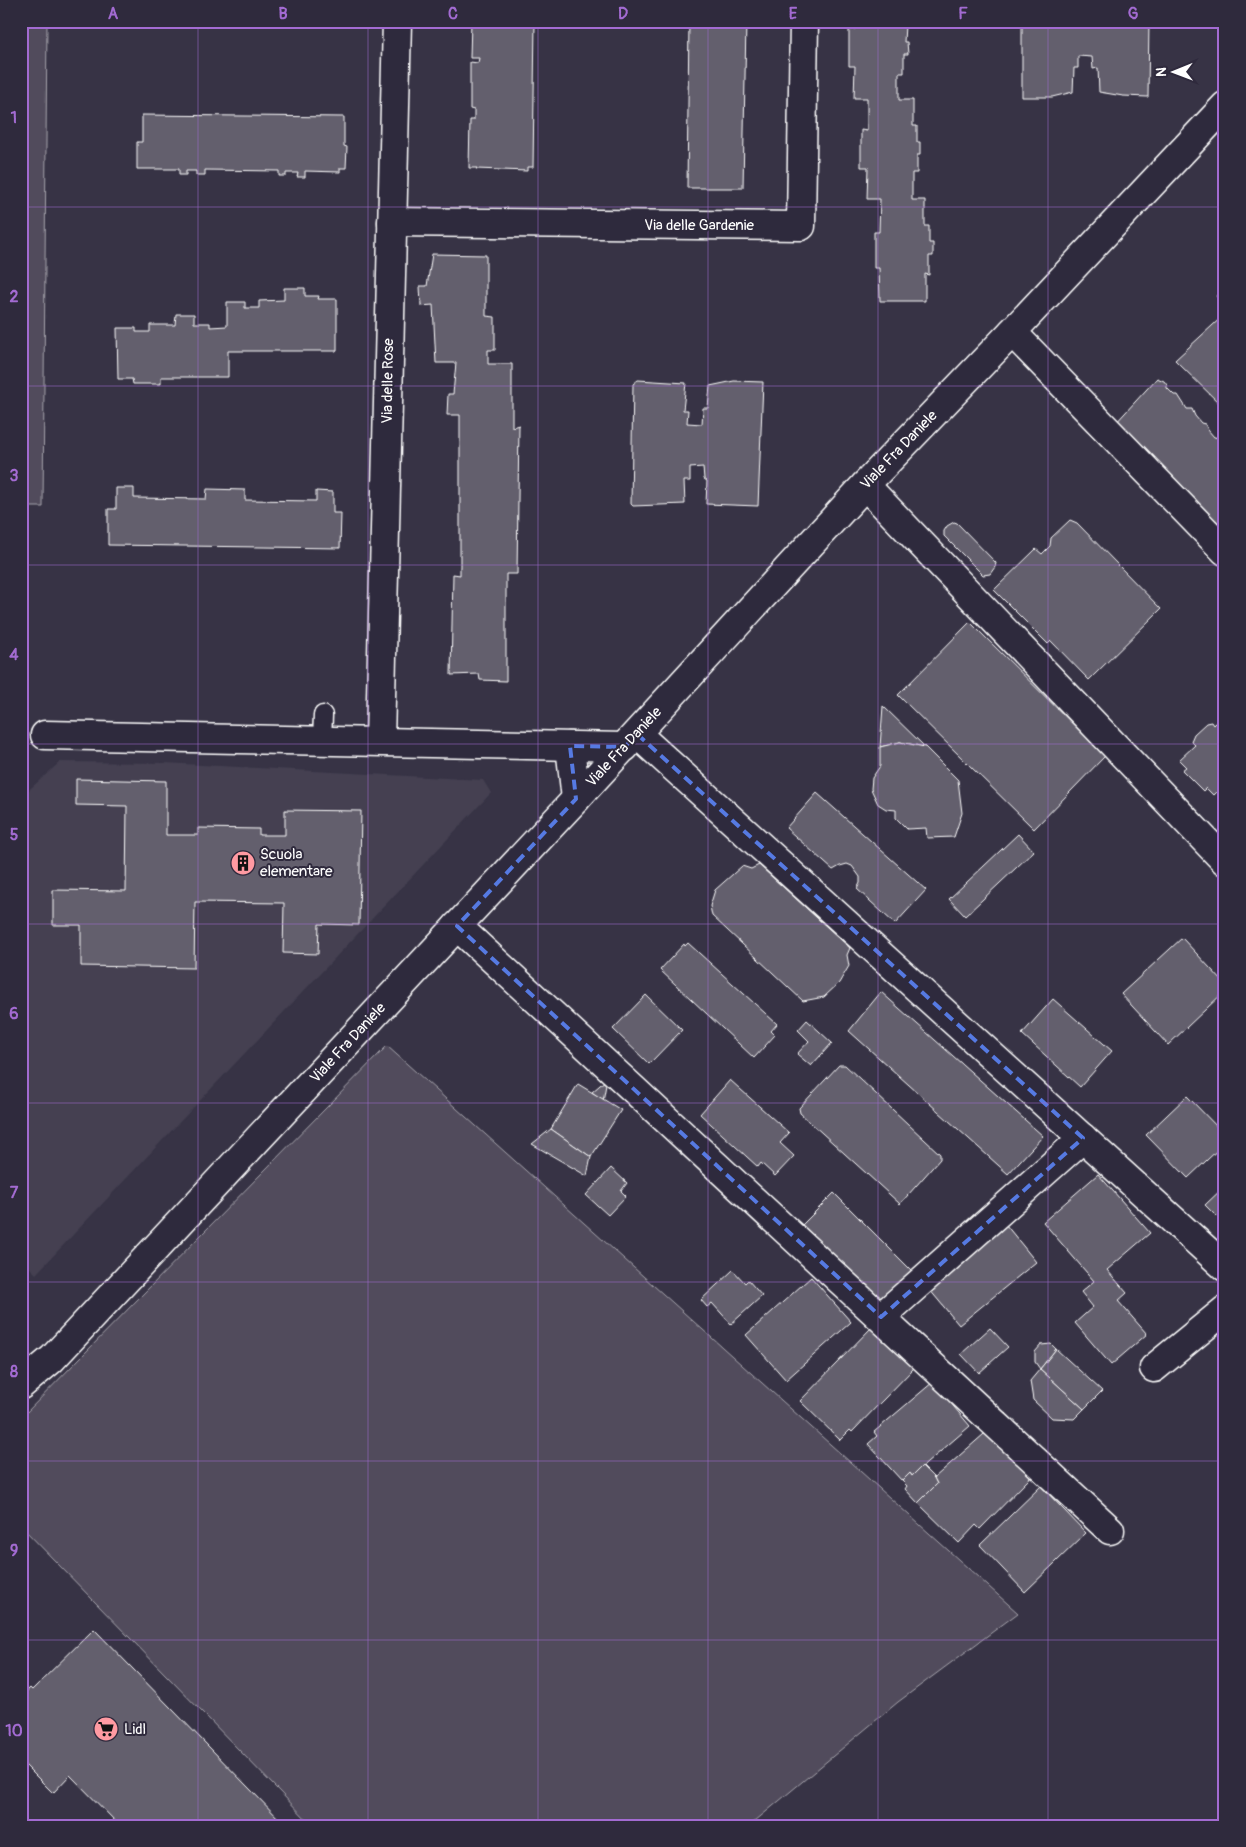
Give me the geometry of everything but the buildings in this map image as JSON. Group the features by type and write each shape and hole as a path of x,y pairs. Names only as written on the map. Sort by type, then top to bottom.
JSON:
{"street":[{"name":"Via delle Rose","path":"380,741 397,21"},
{"name":"Via delle Gardenie","path":"392,222 801,226 804,21"},
{"name":"Viale Fra Daniele","path":"21,1385 52,1359 631,740 865,485 1225,106"},
{"path":"1012,332 1225,551"},
{"path":"865,485 1225,861"},
{"path":"45,735 322,728 380,741 570,746 631,740 1082,1138 1225,1267"},
{"path":"570,746 604,768"},
{"path":"570,746 576,799"},
{"path":"457,926 1110,1530"},
{"path":"881,1317 1082,1138"},
{"path":"1154,1368 1225,1310"}],"highlighted area":[{"path":"637,734 1083,1138 881,1317 457,926 576,799 570,746 625,747"}],"shaded area":[{"path":"21,21 47,21 43,507 21,507"},
{"path":"60,762 165,763 483,780 491,793 36,1274 21,1259 21,797"},
{"path":"387,1046 1018,1613 898,1702 749,1826 313,1826 21,1526 21,1418"}],"place":[{"name":"Scuola elementare","path":"243,863"},
{"name":"Lidl","path":"106,1729"}]}
